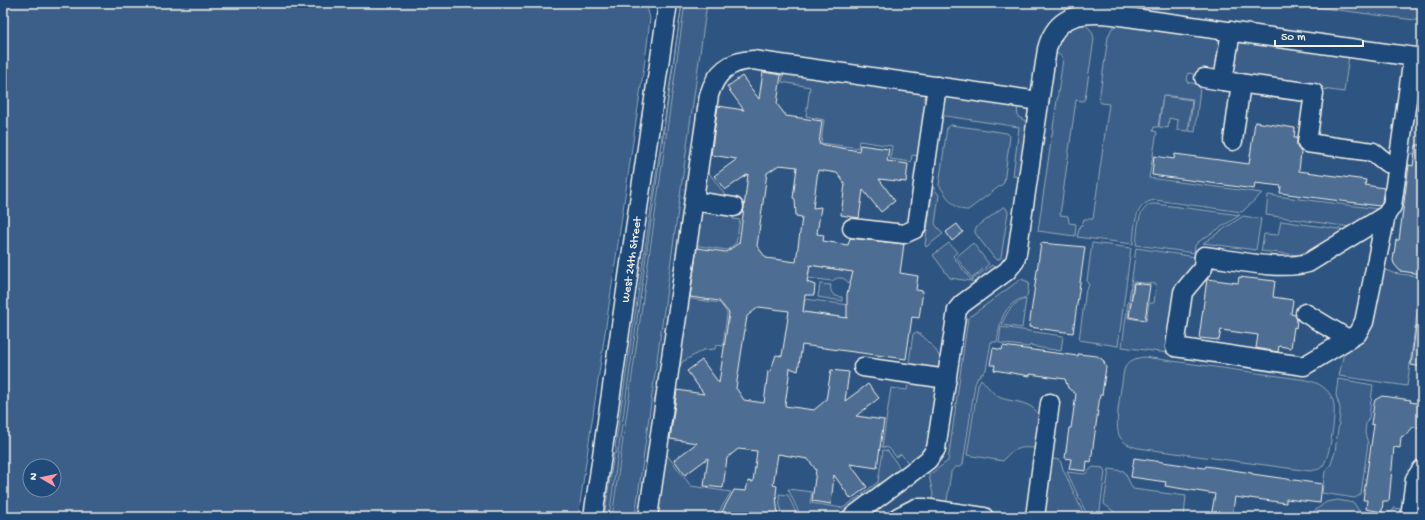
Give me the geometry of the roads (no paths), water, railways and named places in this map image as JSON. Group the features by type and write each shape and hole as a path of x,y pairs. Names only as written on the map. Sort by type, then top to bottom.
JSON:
{"street":[{"path":"654,3 662,39"},
{"name":"West 24th Street","path":"593,517 668,3"},
{"path":"852,517 933,455 936,449 956,315 959,307 1007,271 1015,261 1049,41 1055,29 1067,19 1085,14 1113,15 1418,58 1398,164 1392,206 1386,215 1364,322 1357,334 1304,366 1175,347 1183,292 1203,268 1204,256 1281,266 1296,266 1308,263 1318,258 1386,215"},
{"path":"1223,81 1231,31"},
{"path":"648,517 709,95 716,78 730,65 737,62 753,60 1039,101"},
{"path":"1204,78 1314,93 1307,143 1374,152 1387,163 1398,164"},
{"path":"1233,141 1241,83"},
{"path":"852,228 904,234 910,232 917,226 937,86"},
{"path":"694,201 734,207"},
{"path":"1305,313 1348,339"},
{"path":"863,367 947,379"},
{"path":"1035,517 1050,403"},
{"path":"1410,517 1415,479 1422,469"},
{"path":"898,517 916,508 984,517"}]}
